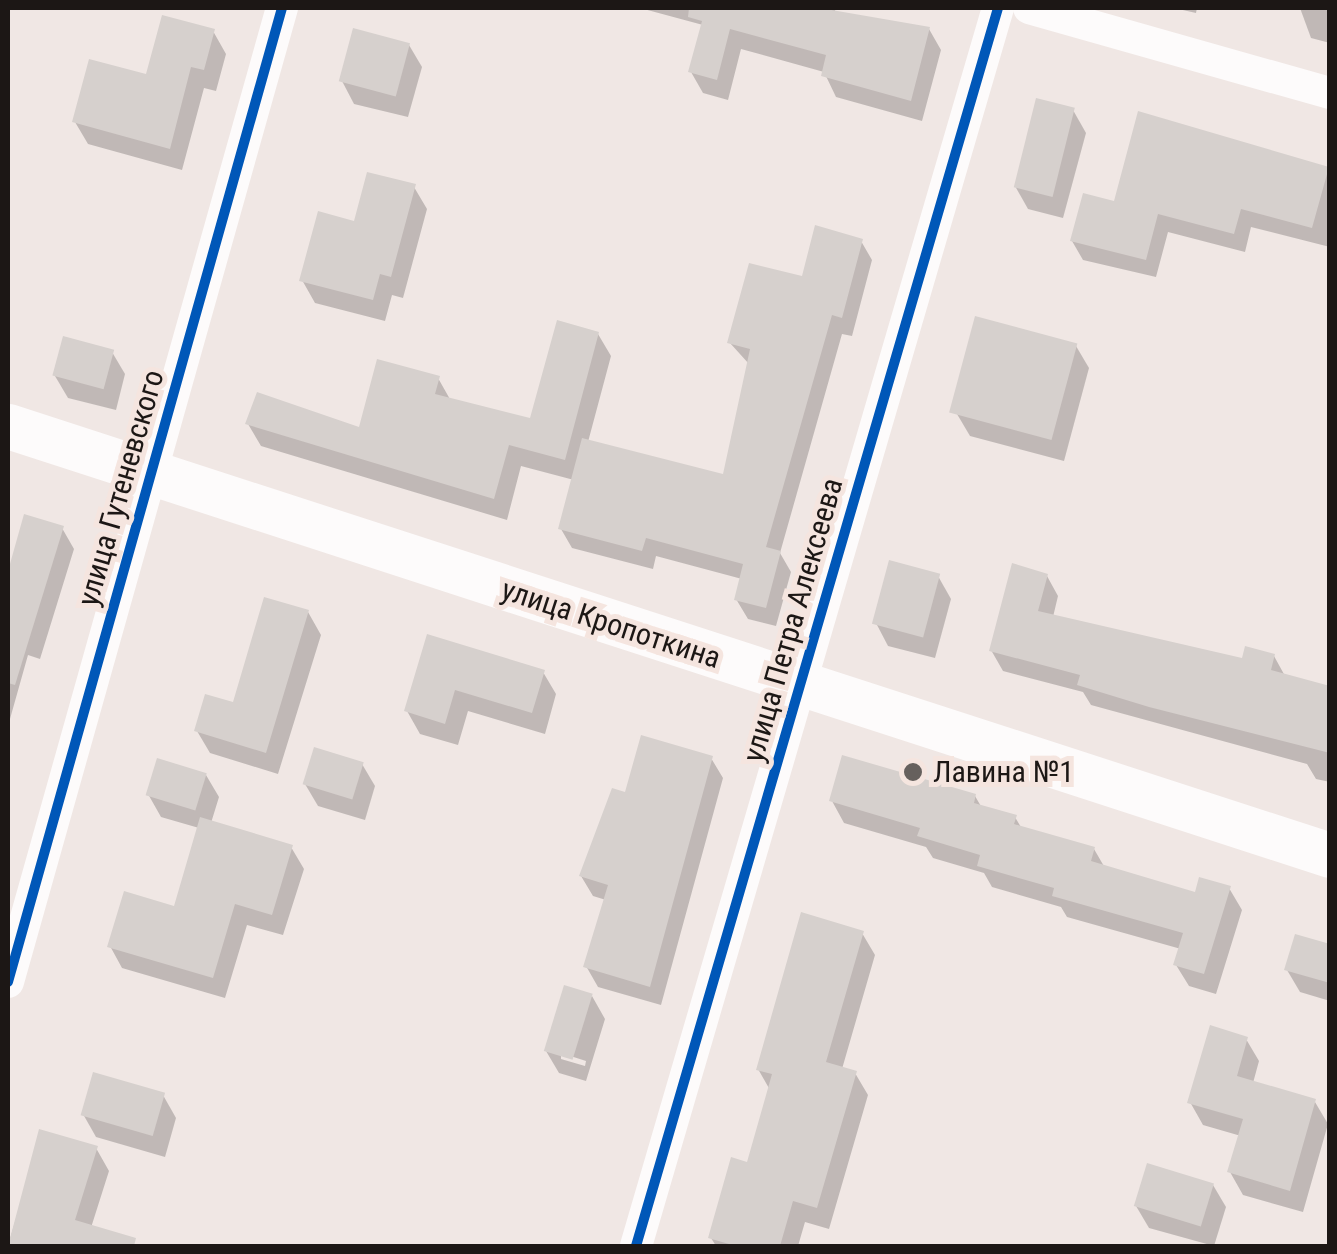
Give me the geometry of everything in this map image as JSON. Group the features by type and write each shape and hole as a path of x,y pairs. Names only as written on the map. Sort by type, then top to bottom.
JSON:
{"main road":[{"name":"улица Кропоткина","path":"8,426 799,686 1330,855"}],"street":[{"name":"улица Гутеневского","path":"8,982 282,8"},
{"name":"улица Петра Алексеева","path":"636,1246 998,8"},
{"path":"1029,8 1330,93"}],"building":[{"path":"689,8 820,8 930,27 911,101 821,76 826,55 730,29 717,80 688,72 702,21 688,17"},
{"path":"162,15 215,29 204,70 191,67 170,149 72,122 89,59 146,74"},
{"path":"353,28 410,43 396,96 339,81"},
{"path":"1036,98 1075,108 1053,197 1014,187"},
{"path":"1138,111 1329,167 1312,228 1241,209 1234,234 1158,214 1146,260 1070,241 1083,193 1114,201"},
{"path":"367,172 416,184 391,277 380,274 373,300 299,281 318,211 354,221"},
{"path":"815,225 863,239 842,318 832,315 766,547 781,551 766,608 734,600 743,564 646,538 642,551 558,529 582,438 723,474 750,349 727,343 749,263 802,276"},
{"path":"975,316 1077,343 1052,440 949,413"},
{"path":"557,320 599,332 565,460 509,445 494,499 245,424 257,392 359,427 377,359 440,376 435,394 530,418"},
{"path":"63,336 114,350 104,389 52,376"},
{"path":"24,514 64,526 15,685 8,683 8,571"},
{"path":"889,560 940,574 923,637 872,624"},
{"path":"1012,563 1048,574 1038,611 1242,658 1245,646 1275,654 1271,670 1330,686 1330,753 1149,707 1077,685 1080,675 989,651"},
{"path":"264,597 309,610 266,753 194,731 205,694 233,702"},
{"path":"427,634 545,670 532,713 455,690 445,724 404,711"},
{"path":"641,735 713,756 650,987 583,967 608,885 579,876 612,788 625,792"},
{"path":"314,747 364,762 352,799 303,784"},
{"path":"842,755 976,794 974,803 1017,815 1014,824 1095,847 1091,861 1195,892 1199,877 1231,886 1204,974 1173,965 1183,933 1052,896 1054,888 977,866 980,855 917,836 920,828 829,801"},
{"path":"157,758 207,773 195,810 146,795"},
{"path":"200,817 293,845 272,915 235,904 213,978 107,947 124,891 174,906"},
{"path":"801,912 864,931 826,1062 857,1071 817,1208 793,1201 780,1246 736,1246 708,1238 731,1157 747,1162 772,1074 756,1070"},
{"path":"1295,934 1330,944 1330,983 1284,970"},
{"path":"564,985 593,994 573,1060 544,1051"},
{"path":"1210,1025 1248,1037 1237,1076 1316,1099 1290,1191 1227,1172 1243,1119 1187,1103"},
{"path":"93,1072 165,1093 153,1136 81,1115"},
{"path":"39,1129 98,1146 75,1220 136,1238 134,1246 8,1246"},
{"path":"1147,1163 1214,1183 1201,1226 1134,1206"}],"cycle path":[{"path":"8,982 282,8"},
{"path":"636,1246 998,8"}],"place":[{"name":"Лавина №1","path":"913,772"}]}
